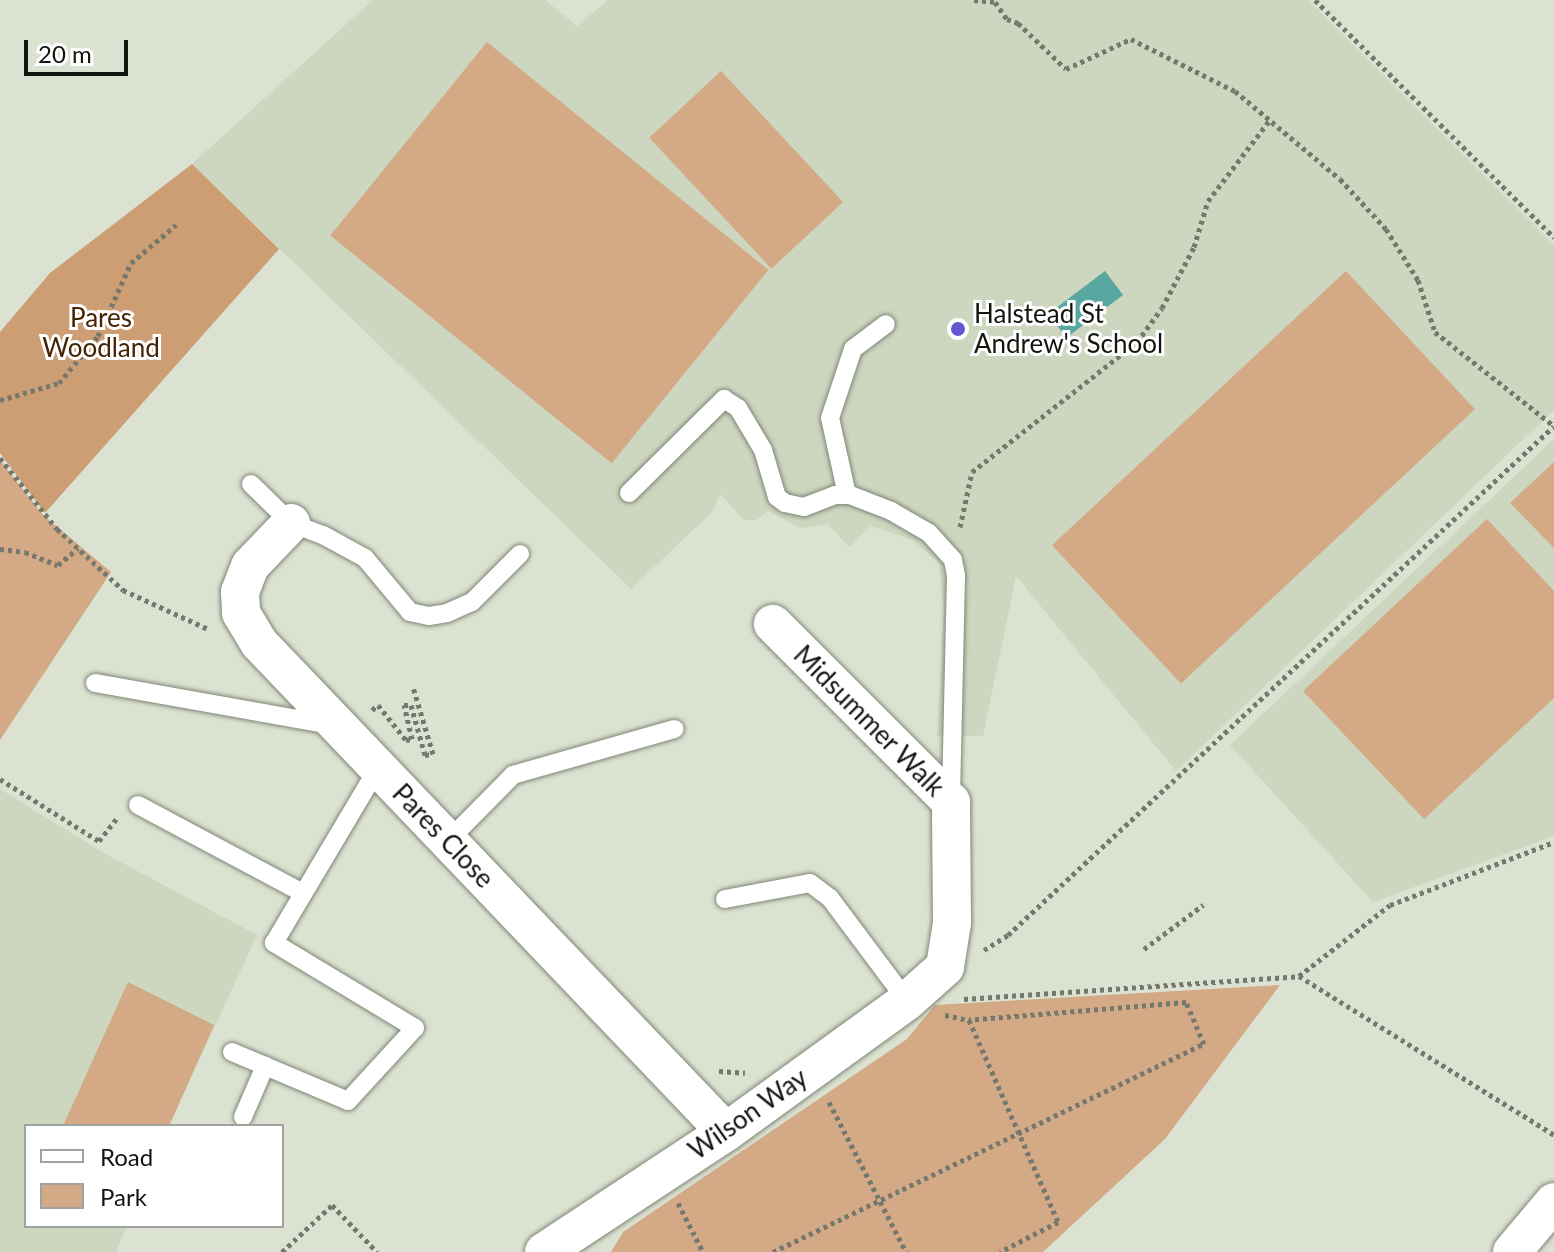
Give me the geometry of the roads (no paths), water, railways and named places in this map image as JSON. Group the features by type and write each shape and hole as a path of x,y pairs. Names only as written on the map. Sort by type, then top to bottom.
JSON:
{"street":[{"name":"Pares Close","path":"291,523 250,566 240,592 241,613 259,643 353,720 378,768 726,1132"},
{"name":"Midsummer Walk","path":"773,624 951,802 952,923 935,987"},
{"name":"Wilson Way","path":"544,1252 726,1132 935,987"},
{"path":"1512,1252 1554,1202"}],"lane":[{"path":"847,495 830,418 853,349 886,324"},
{"path":"629,493 724,399 738,408 763,450 777,497 785,503 804,507 835,495 847,495 891,511 929,533 953,560 956,576 951,802"},
{"path":"251,484 291,523 323,535 365,558 410,612 429,616 447,613 472,602 520,554"},
{"path":"95,683 353,720"},
{"path":"448,841 513,775 675,729"},
{"path":"232,1052 348,1101 415,1028 274,943 301,892 378,768"},
{"path":"138,805 301,892"},
{"path":"725,899 810,883 935,987"},
{"path":"243,1117 265,1066"}],"water":[{"path":"1105,271 1123,295 1066,338 1048,314"}],"place":[{"name":"Halstead St Andrew's School","path":"958,329"}],"park label":[{"name":"Pares Woodland","path":"101,333"}]}
